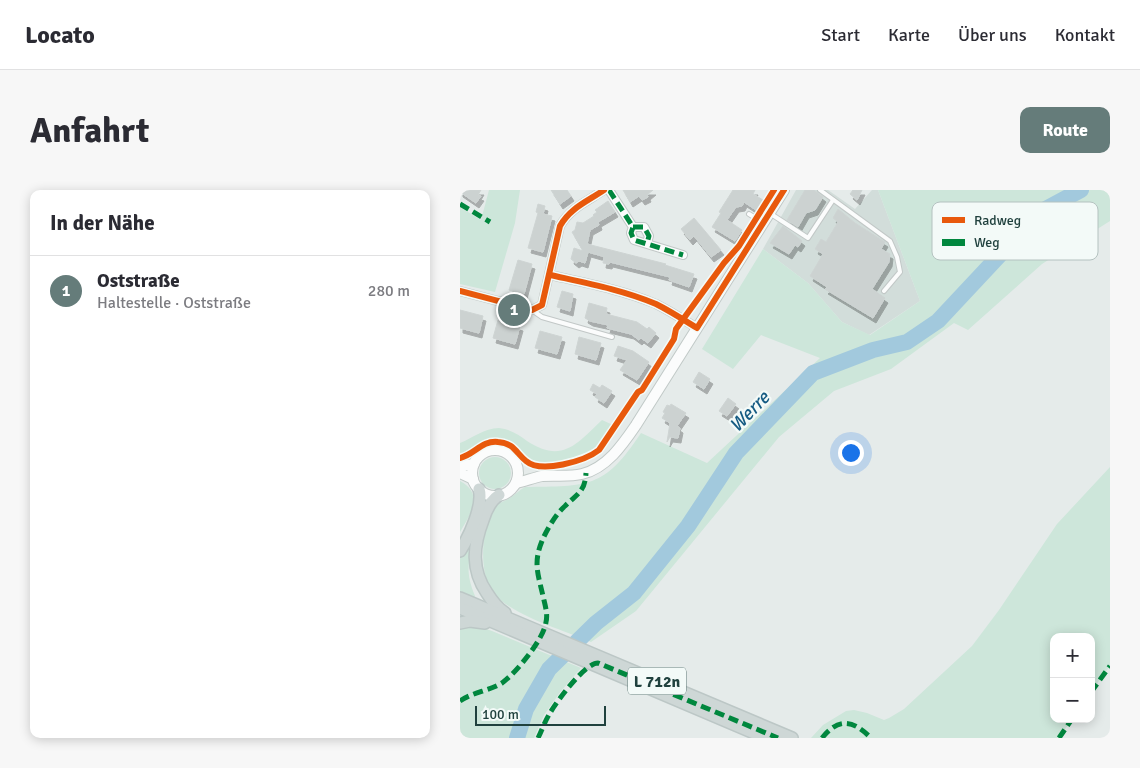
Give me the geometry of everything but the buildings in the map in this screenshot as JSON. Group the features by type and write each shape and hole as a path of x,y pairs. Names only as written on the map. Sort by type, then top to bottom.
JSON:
{"main road":[{"path":"460,473 492,496 506,493 516,483 544,476 586,473 610,457 636,425 784,190"},
{"path":"460,551 465,544 480,503 474,464 481,454 494,450 506,452 512,456 518,468 516,483"},
{"path":"460,466 474,464"},
{"path":"518,468 544,476"},
{"name":"L 712n","path":"499,495 487,508 479,531 475,546 475,564 480,583 494,604 520,628"},
{"name":"L 712n","path":"460,598 520,628 766,738"},
{"name":"L 712n","path":"460,608 520,628 792,738"},
{"name":"L 712n","path":"460,623 470,621 483,622 520,628"}],"street":[{"path":"460,291 532,310 542,305 560,226 565,217 574,208 604,190"},
{"path":"610,190 633,227"},
{"path":"633,227 631,233 634,240 682,255"},
{"path":"633,227 644,227 650,236 647,243"},
{"path":"550,275 611,289 647,301 658,305 697,328"}],"lane":[{"path":"820,190 890,241 897,257 900,272 884,291"},
{"path":"769,213 808,238 833,200"},
{"path":"749,214 764,223"},
{"path":"532,310 542,317 612,337"}],"shaded area":[{"path":"796,190 828,190 855,209 872,190 878,190 920,301 869,335 842,322 808,283 763,249"}],"green space":[{"path":"489,190 520,190 515,223 495,292 460,284 460,207 481,220"},
{"path":"878,190 1110,190 1110,221 1098,229 1098,202 932,202 932,260 1048,260 968,330 954,323 891,369 834,391 779,437 636,611 591,642 520,613 496,596 489,586 483,560 483,546 490,516 500,503 525,487 565,486 593,481 616,465 641,433 707,463 820,358 761,335 733,369 702,349 763,249 808,283 842,322 870,335 920,301"},
{"path":"602,420 613,425 600,443 589,452 564,461 538,464 527,459 511,443 492,439 482,441 460,454 460,443 483,431 494,428 514,433 539,448 560,451 577,443"},
{"path":"495,457 506,462 511,473 506,484 495,489 484,484 479,473 484,462"},
{"path":"1110,467 1110,666 1095,687 1095,633 1050,633 1050,723 1069,723 1059,738 811,738 823,725 846,711 854,710 867,713 884,720 904,709 972,646 999,610 1057,524"},
{"path":"460,481 468,486 474,498 471,512 460,532"},
{"path":"472,540 469,568 474,598 460,592 460,557"},
{"path":"465,627 481,627 581,668 544,715 534,738 460,738 460,629"}],"waterway":[{"name":"Werre","path":"1059,202 1081,190"},
{"name":"Werre","path":"517,738 526,709 549,669 596,623 634,593 688,526 736,453 813,373 873,350 907,342 938,321 995,260"}],"marked path":[{"path":"609,190 633,227 631,233 634,240 683,255"},
{"path":"460,204 490,222"},
{"path":"633,227 644,227 649,236 647,243"},
{"path":"460,701 502,683 522,664 540,637 547,616 537,568 539,549 555,517 582,489 586,473"},
{"path":"538,738 548,716 565,692 586,669 598,663 778,738"},
{"path":"1095,687 1110,666"},
{"path":"822,738 834,727 846,723 858,727 871,738"},
{"path":"1059,738 1069,723"}],"cycle path":[{"path":"460,291 532,310 542,305 560,226 569,214 604,190"},
{"path":"460,458 492,442 508,444 526,461 533,465 542,466 574,462 599,450 638,392 642,390 674,339 676,329 724,263 739,246 774,190"},
{"path":"550,275 604,287 643,299 656,304 697,328 784,190"}],"place":[{"name":"Oststraße","path":"514,310"}]}
